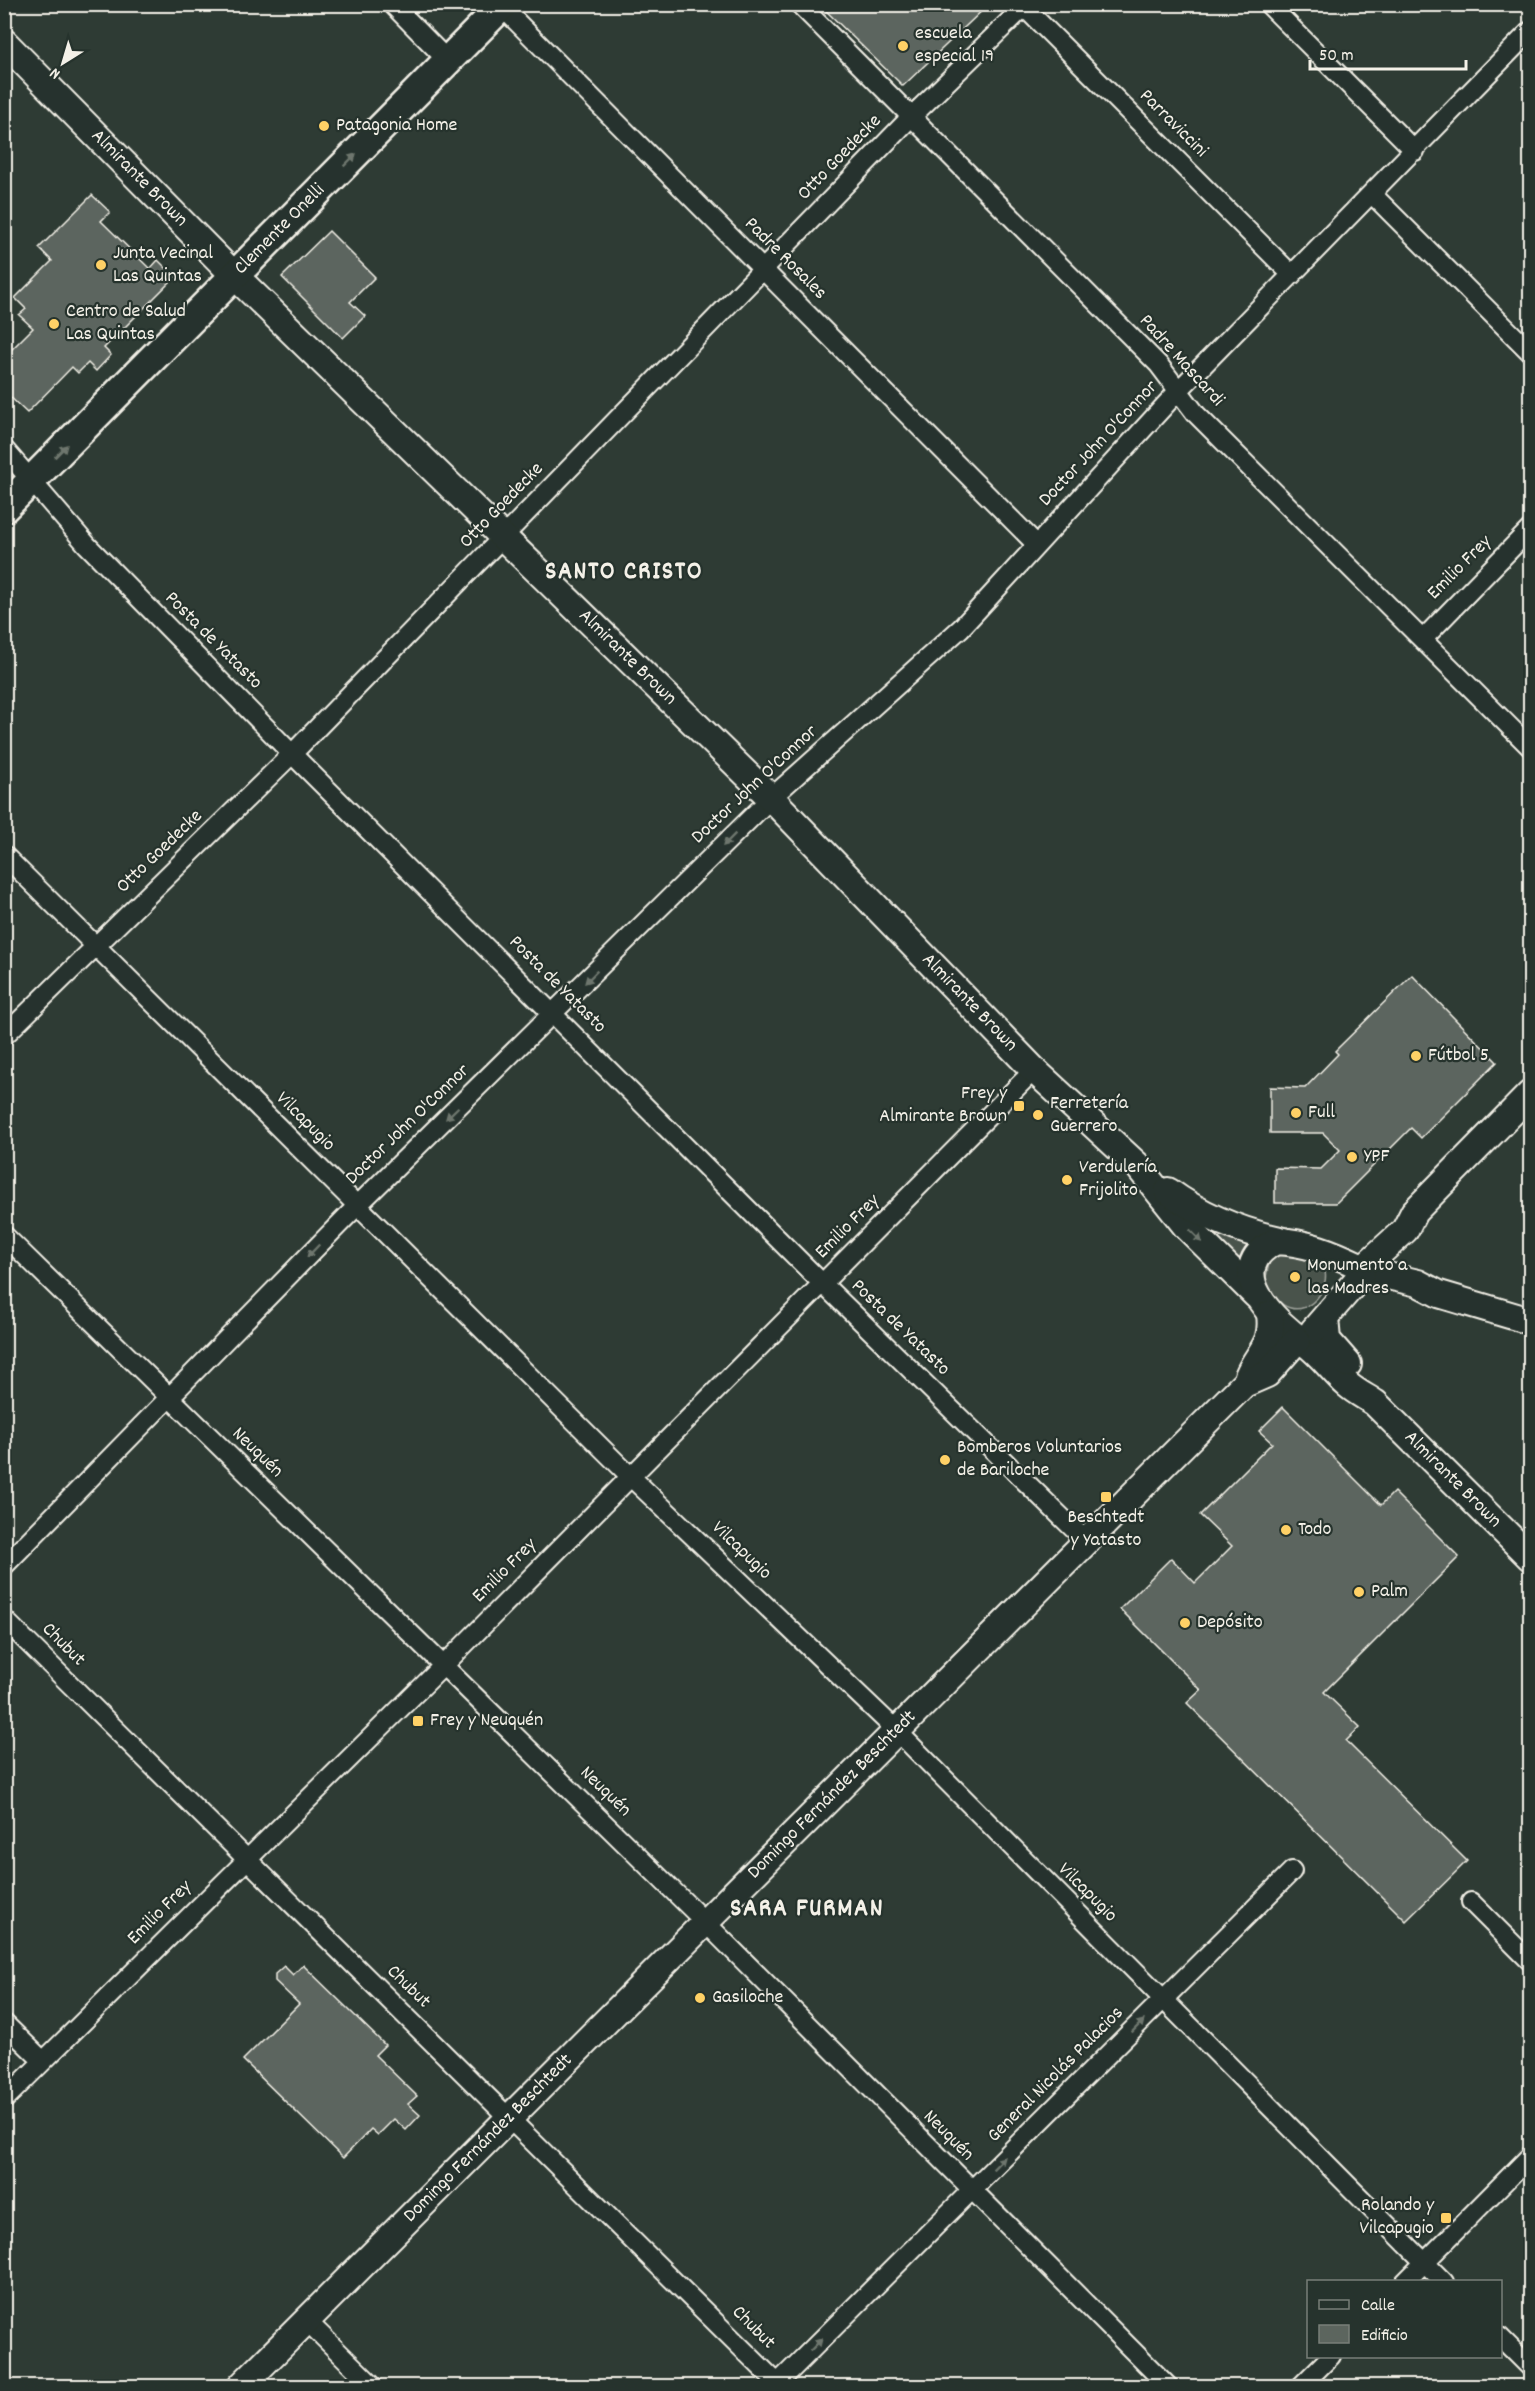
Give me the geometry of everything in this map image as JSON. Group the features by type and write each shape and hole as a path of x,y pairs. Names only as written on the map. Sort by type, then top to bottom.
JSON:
{"main road":[{"name":"Clemente Onelli","path":"4,508 503,6"},
{"name":"Almirante Brown","path":"4,42 235,276 771,798 1034,1070 1146,1175 1185,1204 1204,1214 1252,1233 1327,1251"},
{"path":"1360,1274 1405,1230 1414,1212 1530,1094"},
{"name":"Almirante Brown","path":"1146,1175 1185,1225 1263,1305 1349,1386 1375,1403 1530,1557"},
{"path":"1327,1251 1343,1251 1366,1245 1394,1221 1414,1212"},
{"name":"Domingo Fernández Beschtedt","path":"241,2386 704,1922 1088,1543 1244,1384 1254,1362 1268,1345 1272,1329 1253,1277 1257,1257 1269,1245 1284,1241"},
{"path":"1327,1251 1370,1282 1414,1293 1438,1294 1530,1321"},
{"name":"Domingo Fernández Beschtedt","path":"1244,1384 1267,1374 1324,1318 1360,1274"},
{"name":"Almirante Brown","path":"1324,1318 1327,1340 1360,1376 1375,1403"}],"street":[{"path":"392,4 448,61"},
{"name":"Padre Mascardi","path":"799,4 910,118 1159,365 1196,414 1530,747"},
{"path":"1268,4 1415,151"},
{"name":"Padre Rosales","path":"503,6 1036,544"},
{"name":"Otto Goedecke","path":"4,1036 292,754 910,118 1024,6"},
{"name":"Parraviccini","path":"1024,6 1292,274"},
{"name":"Doctor John O'Connor","path":"4,1566 358,1205 771,798 961,628 1179,390 1373,195 1530,31"},
{"path":"1373,195 1530,352"},
{"name":"Posta de Yatasto","path":"4,448 33,479 87,545 292,754 823,1284 1088,1543"},
{"name":"Emilio Frey","path":"1422,639 1530,529"},
{"name":"Vilcapugio","path":"4,855 631,1477 898,1732 1162,2001 1442,2280"},
{"name":"Emilio Frey","path":"4,2100 443,1666 1034,1070"},
{"name":"Neuquén","path":"4,1235 704,1922 1168,2386"},
{"name":"Chubut","path":"4,1618 778,2386"},
{"name":"General Nicolás Palacios","path":"778,2386 1292,1871"},
{"path":"1471,1902 1530,1961"},
{"path":"4,2023 43,2061"},
{"path":"1407,2280 1530,2156"},
{"path":"307,2321 373,2386"},
{"path":"1502,2339 1530,2367"},
{"path":"1301,2386 1329,2358"}],"shaded area":[{"path":"1200,1224 1254,1242 1241,1267"},
{"path":"1287,1250 1316,1260 1325,1271 1325,1282 1320,1293 1312,1303 1302,1308 1289,1308 1277,1299 1265,1281 1270,1260"}],"building":[{"name":"escuela especial 19","path":"819,4 989,4 903,86"},
{"path":"92,195 110,212 101,221 150,269 158,260 175,277 104,348 111,355 96,371 88,363 78,373 72,367 27,413 4,391 4,357 33,328 19,315 26,309 15,298 52,261 39,248"},
{"path":"329,231 375,277 350,302 365,316 343,338 282,277"},
{"path":"1412,975 1497,1062 1421,1138 1411,1128 1336,1203 1275,1203 1275,1168 1321,1169 1340,1150 1323,1133 1270,1133 1270,1087 1305,1088 1338,1054 1335,1051"},
{"path":"1283,1407 1381,1505 1394,1492 1459,1557 1324,1692 1360,1727 1346,1741 1467,1861 1406,1921 1187,1703 1201,1690 1120,1609 1171,1558 1195,1583 1232,1546 1200,1515 1272,1443 1259,1431"},
{"path":"303,1965 385,2045 375,2055 417,2096 408,2104 420,2115 406,2130 394,2119 378,2135 371,2129 343,2158 243,2060 299,2004 275,1981 275,1974 284,1966 293,1975"}],"place":[{"name":"escuela especial 19","path":"903,46"},
{"name":"Patagonia Home","path":"324,126"},
{"name":"Junta Vecinal Las Quintas","path":"101,265"},
{"name":"Centro de Salud Las Quintas","path":"54,324"},
{"name":"Fútbol 5","path":"1416,1056"},
{"name":"Frey y Almirante Brown","path":"1019,1106"},
{"name":"Full","path":"1296,1113"},
{"name":"Ferretería Guerrero","path":"1038,1115"},
{"name":"YPF","path":"1352,1157"},
{"name":"Verdulería Frijolito","path":"1067,1180"},
{"name":"Monumento a las Madres","path":"1295,1277"},
{"name":"Bomberos Voluntarios de Bariloche","path":"945,1460"},
{"name":"Beschtedt y Yatasto","path":"1106,1497"},
{"name":"Todo","path":"1286,1530"},
{"name":"Palm","path":"1359,1592"},
{"name":"Depósito","path":"1185,1623"},
{"name":"Frey y Neuquén","path":"418,1721"},
{"name":"Gasiloche","path":"700,1998"},
{"name":"Rolando y Vilcapugio","path":"1446,2218"}],"district":[{"name":"SANTO CRISTO","path":"624,572"},
{"name":"SARA FURMAN","path":"807,1909"}]}
